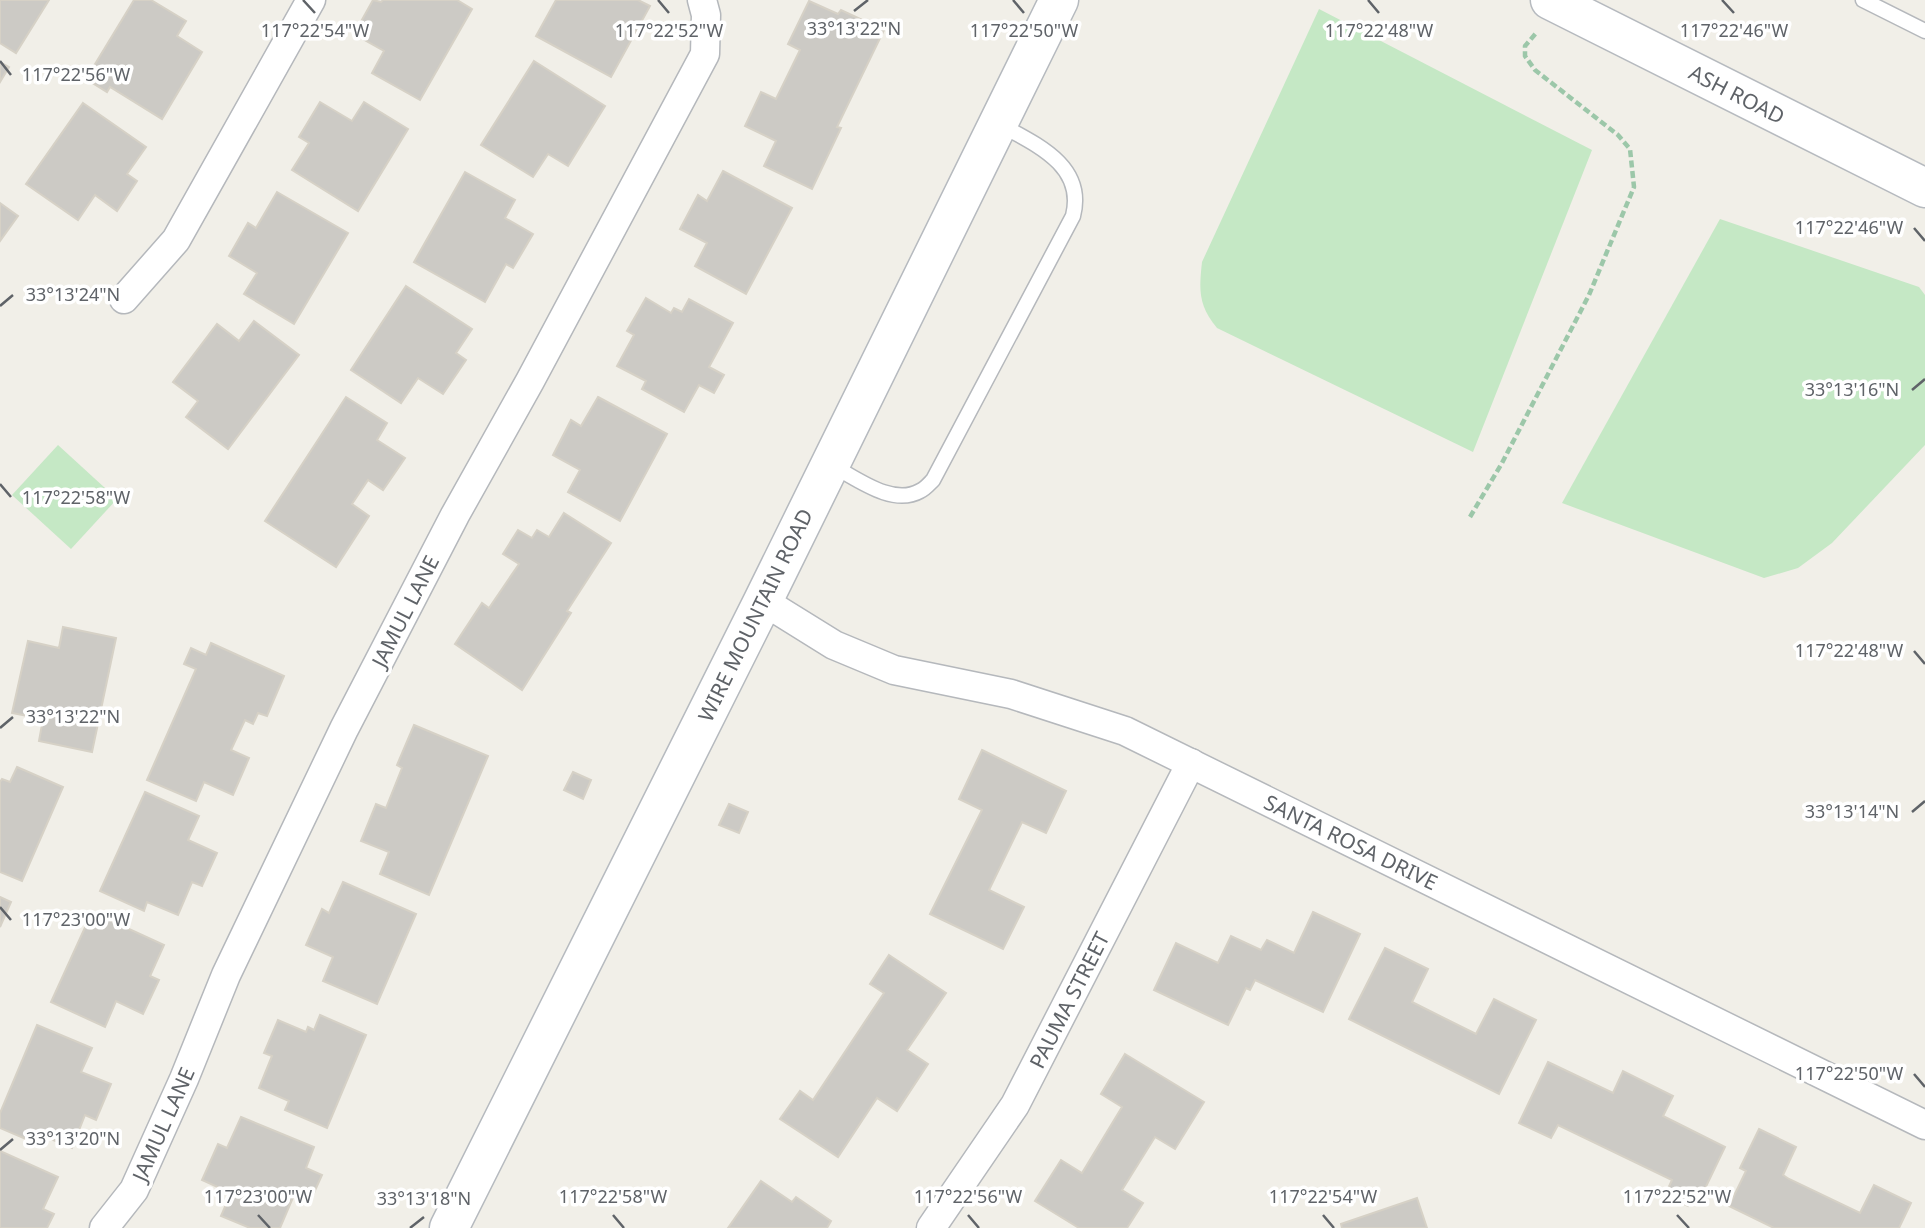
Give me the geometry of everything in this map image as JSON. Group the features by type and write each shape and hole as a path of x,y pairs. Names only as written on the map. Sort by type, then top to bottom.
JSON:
{"main road":[{"name":"WIRE MOUNTAIN ROAD","path":"449,1228 763,601 1059,0"},
{"name":"ASH ROAD","path":"1558,2 1922,179"}],"street":[{"path":"124,299 176,240 311,0"},
{"name":"JAMUL LANE","path":"104,1228 134,1190 184,1079 226,975 344,729 455,515 700,65 705,54 706,15 702,0"},
{"name":"SANTA ROSA DRIVE","path":"763,601 834,645 894,670 1011,694 1125,731 1925,1125"},
{"name":"PAUMA STREET","path":"931,1228 1015,1105 1191,763"}],"lane":[{"path":"1863,0 1925,31"},
{"path":"830,464 895,495 905,496 920,492 933,481 1073,216 1077,201 1066,171 1054,157 998,124"}],"path":[{"path":"1470,517 1502,463 1589,295 1634,187 1630,149 1618,135 1535,70 1525,56 1525,46 1558,2"}],"green space":[{"path":"1319,9 1592,150 1473,452 1217,328 1203,304 1200,289 1202,262"},
{"path":"1720,219 1919,287 1925,295 1925,445 1832,543 1798,568 1764,578 1562,503"},
{"path":"58,445 117,499 71,549 12,495"}],"building":[{"path":"0,0 49,0 16,53 0,43"},
{"path":"134,0 151,0 186,21 177,36 202,52 162,119 110,87 107,92 86,79"},
{"path":"373,0 457,0 472,9 420,100 372,73 384,51 354,34"},
{"path":"556,0 638,0 650,6 611,77 536,36"},
{"path":"809,1 838,14 841,10 884,30 837,127 841,128 812,189 764,166 776,141 745,126 761,92 776,99 800,50 788,44"},
{"path":"534,61 605,106 568,166 548,154 533,177 481,145"},
{"path":"0,62 9,67 0,82"},
{"path":"320,102 352,121 364,102 408,129 358,211 292,170 309,143 299,137"},
{"path":"83,103 146,147 127,174 137,181 117,211 95,195 78,220 26,184"},
{"path":"723,171 792,208 746,294 695,266 707,243 680,229 698,195 707,201"},
{"path":"465,172 515,200 505,218 533,234 513,268 506,264 485,302 414,262"},
{"path":"277,192 348,233 294,324 244,294 257,273 229,256 248,223 256,228"},
{"path":"0,203 18,216 0,241"},
{"path":"406,286 472,329 456,353 466,360 443,394 418,378 401,403 351,370"},
{"path":"646,298 671,313 674,308 682,312 689,299 733,323 709,367 724,375 714,393 699,385 684,412 642,389 646,381 617,366 634,335 627,331"},
{"path":"254,321 299,355 228,449 186,417 198,401 173,382 217,324 239,341"},
{"path":"346,397 387,423 377,440 405,458 383,490 368,480 352,504 369,516 336,567 265,521"},
{"path":"598,397 667,434 620,521 568,492 580,470 553,455 571,420 581,426"},
{"path":"564,513 611,543 567,611 571,613 522,690 455,644 482,603 489,608 519,564 503,554 518,530 532,538 537,530 549,537"},
{"path":"63,627 116,638 92,752 39,741 43,719 12,713 28,641 59,648"},
{"path":"211,643 284,676 267,716 258,713 253,724 245,720 231,750 249,758 233,795 204,782 196,801 147,780 196,669 184,664 191,648 206,655"},
{"path":"414,725 488,756 429,895 380,874 389,852 361,841 376,804 386,808 402,768 397,765"},
{"path":"982,750 1066,791 1046,833 1022,822 989,890 1024,907 1003,949 930,914 982,810 959,799"},
{"path":"17,767 63,787 22,881 0,872 0,782 2,779 10,782"},
{"path":"573,772 591,780 583,799 564,790"},
{"path":"145,792 199,816 188,840 217,853 202,886 192,882 178,915 147,902 144,911 100,891"},
{"path":"729,804 748,812 739,833 719,825"},
{"path":"343,882 416,914 377,1004 323,981 333,957 306,945 322,909 329,913"},
{"path":"0,897 11,902 0,927"},
{"path":"92,912 164,945 150,976 159,980 143,1014 116,1001 105,1027 51,1002"},
{"path":"1313,912 1360,934 1323,1012 1255,980 1250,990 1246,988 1228,1025 1154,990 1176,943 1218,963 1231,936 1261,950 1267,940 1294,953"},
{"path":"1385,948 1428,969 1412,1002 1476,1034 1494,999 1536,1020 1499,1094 1349,1019"},
{"path":"889,955 946,993 907,1050 928,1064 897,1111 877,1098 838,1157 780,1119 800,1091 813,1100 884,993 870,984"},
{"path":"320,1015 366,1035 327,1128 285,1110 289,1101 259,1088 272,1056 264,1053 278,1020 306,1032 308,1027 314,1030"},
{"path":"37,1025 92,1048 81,1072 111,1084 96,1120 85,1115 72,1148 39,1134 35,1143 0,1128 0,1113"},
{"path":"1125,1054 1204,1102 1175,1149 1155,1137 1122,1190 1143,1203 1127,1228 1079,1228 1035,1201 1061,1160 1082,1173 1122,1107 1101,1094"},
{"path":"1548,1062 1613,1093 1623,1071 1673,1096 1663,1116 1725,1147 1700,1199 1693,1195 1688,1206 1665,1195 1672,1180 1558,1125 1551,1138 1519,1123"},
{"path":"241,1117 314,1147 306,1168 322,1175 313,1195 297,1188 280,1228 250,1228 221,1216 231,1193 202,1180 218,1144 227,1148"},
{"path":"1759,1129 1796,1147 1783,1175 1789,1179 1860,1213 1874,1185 1911,1203 1899,1228 1774,1228 1729,1206 1746,1171 1740,1168"},
{"path":"0,1151 58,1177 43,1209 54,1214 47,1228 0,1228"},
{"path":"761,1181 792,1202 796,1197 831,1221 827,1228 728,1228"},
{"path":"1417,1198 1427,1228 1342,1228 1341,1224"}]}
